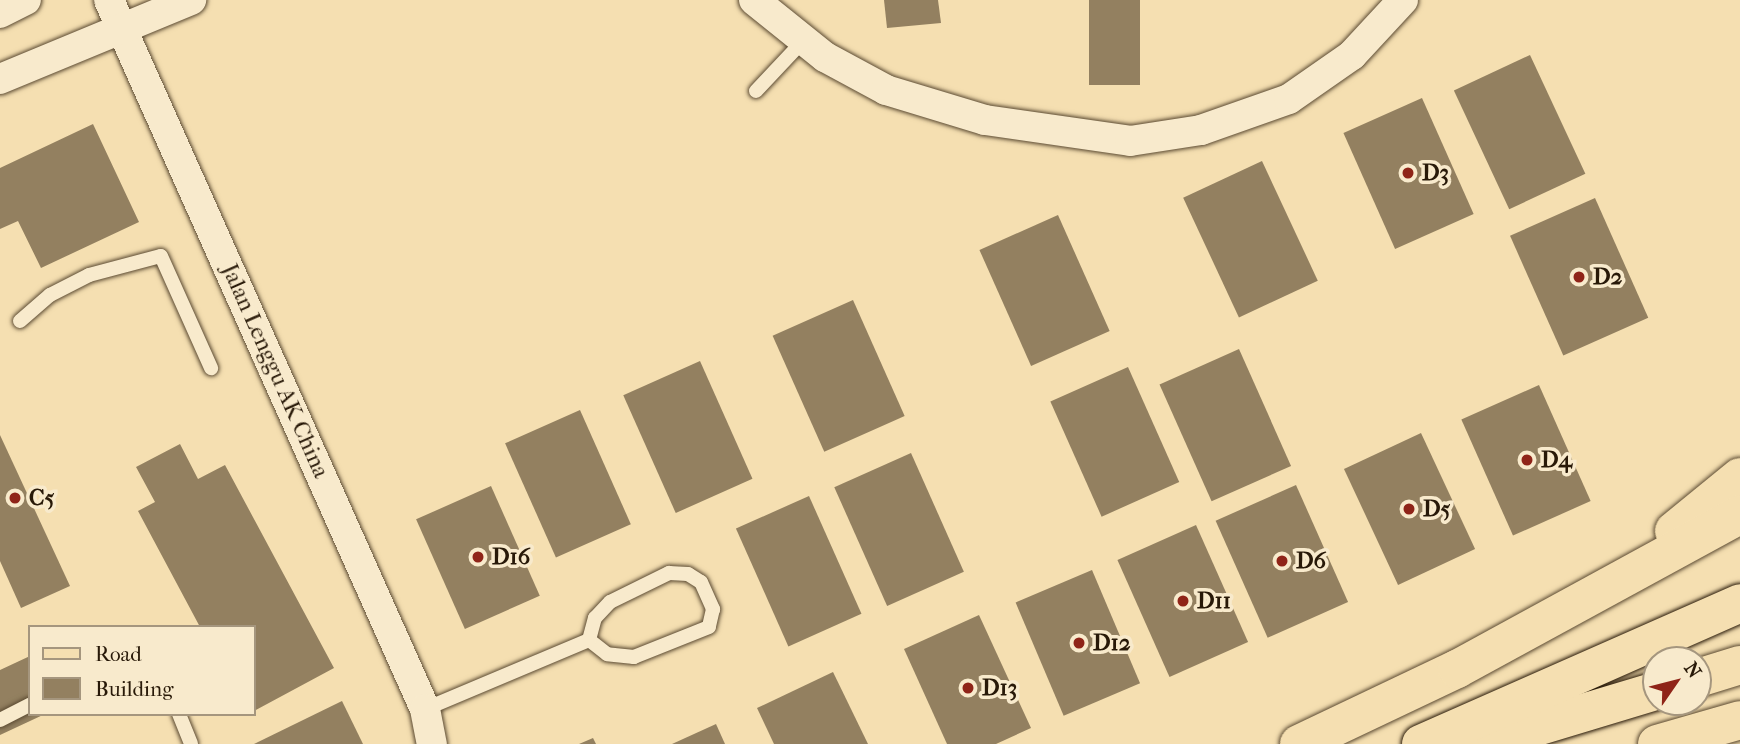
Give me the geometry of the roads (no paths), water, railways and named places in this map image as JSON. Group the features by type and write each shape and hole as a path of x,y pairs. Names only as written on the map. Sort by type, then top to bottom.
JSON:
{"main road":[{"path":"1613,581 1740,477"},
{"path":"1299,744 1457,669 1613,581 1740,515"},
{"path":"1421,744 1740,603"},
{"path":"1569,744 1558,725 1558,696 1572,671 1740,614"},
{"path":"1712,674 1740,665"},
{"path":"1480,744 1642,695"},
{"path":"1657,744 1740,720"}],"street":[{"path":"0,13 26,0"},
{"path":"0,79 114,13 191,0"},
{"path":"754,0 803,41 855,75 926,105 985,120 1130,141 1201,130 1289,99 1367,42 1404,0"},
{"name":"Jalan Lenggu AK China","path":"114,13 425,709 432,744"}],"lane":[{"path":"756,91 803,41"},
{"path":"20,321 50,295 89,275 161,256 211,368"},
{"path":"669,573 688,573 701,582 713,609 709,627 654,654 607,654 589,640 595,618 610,602 669,573"},
{"path":"425,709 589,640"},
{"path":"0,720 28,706"},
{"path":"180,716 191,744"}],"place":[{"name":"D3","path":"1408,173"},
{"name":"D2","path":"1579,277"},
{"name":"D4","path":"1527,460"},
{"name":"C5","path":"15,498"},
{"name":"D5","path":"1409,509"},
{"name":"D16","path":"478,557"},
{"name":"D6","path":"1282,561"},
{"name":"D11","path":"1183,601"},
{"name":"D12","path":"1079,643"},
{"name":"D13","path":"968,688"}]}
